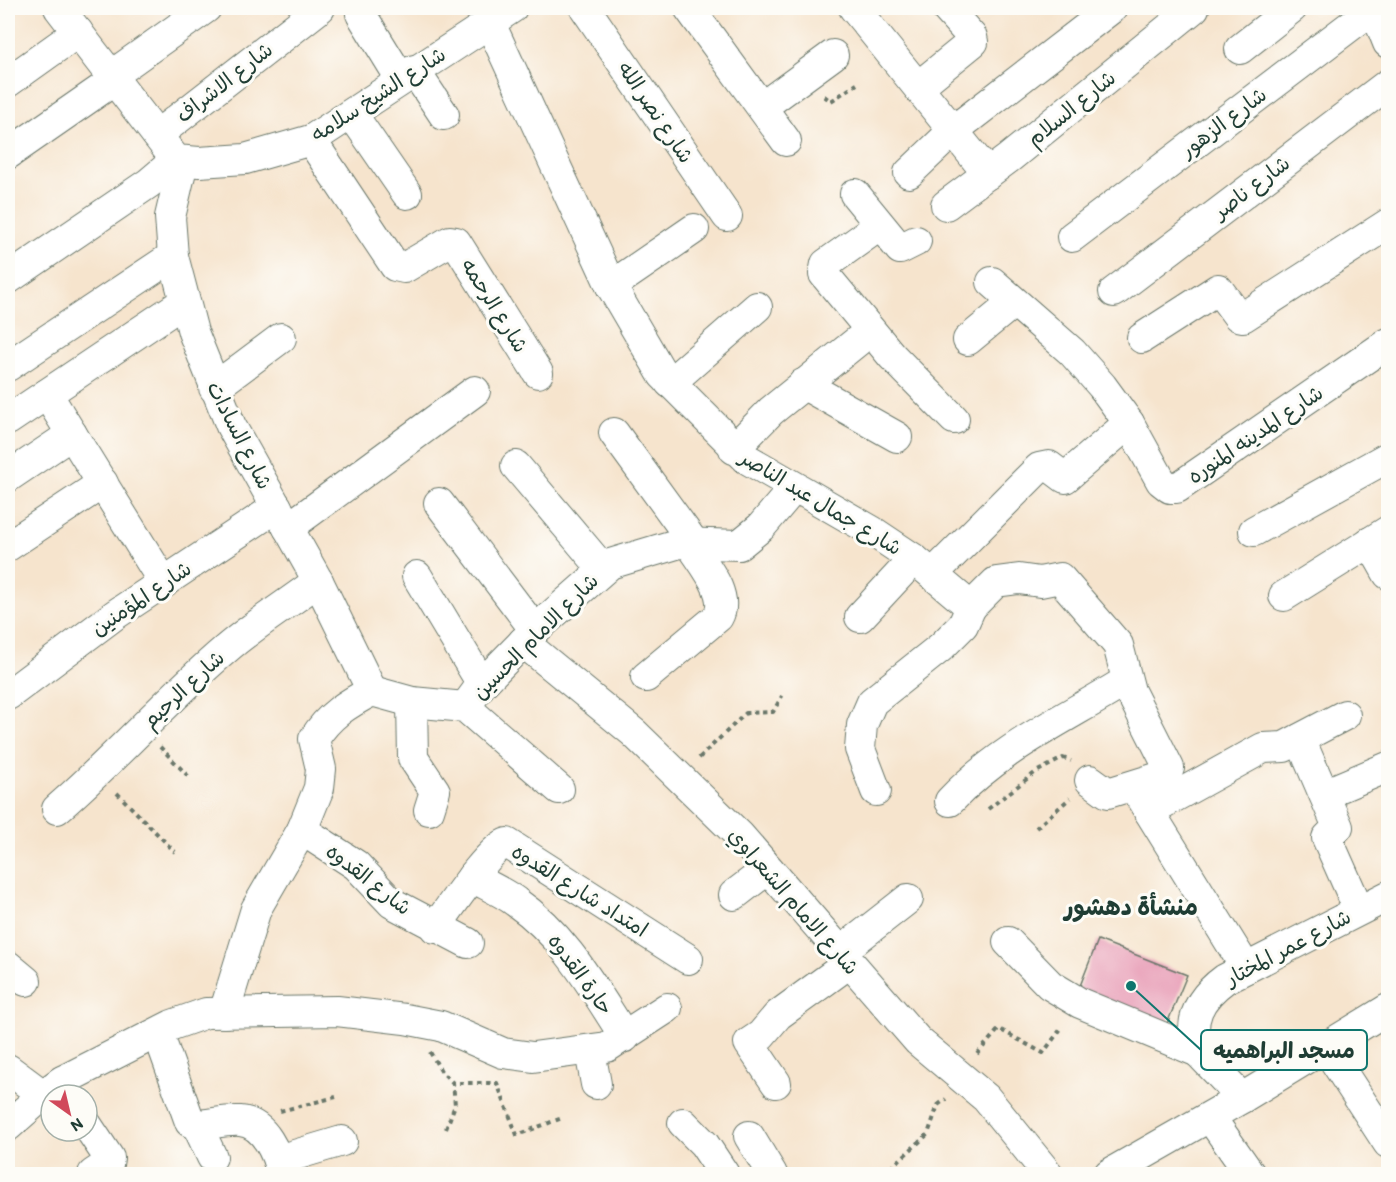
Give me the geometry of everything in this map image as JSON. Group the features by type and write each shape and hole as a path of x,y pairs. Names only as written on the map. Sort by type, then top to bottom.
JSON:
{"street":[{"path":"59,8 171,152"},
{"path":"8,154 206,8"},
{"name":"شارع الاشراف","path":"8,279 149,183 171,152 320,8"},
{"name":"شارع نصر الله","path":"585,8 727,216"},
{"path":"689,8 786,141"},
{"path":"854,8 988,174"},
{"path":"919,86 973,42 946,8"},
{"path":"909,173 954,130 1112,8"},
{"name":"شارع السلام","path":"946,205 988,174 1194,8"},
{"path":"1240,49 1292,8"},
{"path":"1374,8 1389,43"},
{"name":"شارع الزهور","path":"1072,237 1374,8"},
{"path":"361,14 444,115"},
{"name":"شارع الشيخ سلامه","path":"171,152 245,159 310,140 501,14"},
{"name":"شارع جمال عبد الناصر","path":"501,14 611,286 654,363 670,383 734,449 794,488 872,531 923,567 971,607"},
{"path":"8,82 78,32"},
{"path":"762,107 833,56"},
{"name":"شارع ناصر","path":"1114,292 1389,84"},
{"path":"352,114 407,194"},
{"name":"شارع الرحمه","path":"310,140 395,266 404,268 450,241 456,242 538,373"},
{"name":"شارع السادات","path":"171,152 170,217 173,256 184,302 214,388 250,461 318,582 372,691"},
{"path":"855,194 900,249 916,241"},
{"path":"1142,338 1217,289 1238,316 1243,317 1389,224"},
{"path":"879,226 824,268 825,274 870,331 954,419"},
{"path":"611,286 694,229"},
{"path":"8,366 173,256"},
{"name":"شارع المدينه المنوره","path":"992,282 1072,352 1129,423 1161,481 1170,488 1177,488 1389,343"},
{"path":"8,420 184,302"},
{"path":"968,339 1014,303"},
{"path":"670,383 757,307"},
{"path":"734,449 803,384 870,331"},
{"path":"214,388 281,338"},
{"path":"803,384 897,437"},
{"name":"شارع المؤمنين","path":"8,695 106,621 165,582 283,517 475,391"},
{"path":"47,394 165,582"},
{"path":"860,617 923,567 1039,468 1049,466 1065,478 1129,423"},
{"path":"614,433 692,543 723,604 718,617 646,677"},
{"path":"8,477 72,434"},
{"path":"1254,531 1389,457"},
{"path":"516,466 603,569"},
{"path":"8,546 104,483"},
{"name":"شارع الامام الحسين","path":"473,696 529,636 603,569 646,552 692,543 739,545 747,541 794,488"},
{"name":"شارع الامام الشعراوي","path":"440,503 529,636 634,733 740,836 918,1041 986,1098 1048,1174"},
{"path":"1284,596 1379,537 1389,574"},
{"path":"417,576 473,696 559,789"},
{"path":"876,791 860,749 862,724 872,702 941,647 963,626 971,607 996,582 1019,579 1040,582 1060,578 1105,626 1118,645 1126,681 1169,768 1166,776 1142,799"},
{"name":"شارع الرحيم","path":"57,809 98,774 141,728 227,648 318,582"},
{"path":"950,801 987,766 1031,735 1078,711 1126,681"},
{"path":"224,1013 256,909 302,830 319,788 321,770 314,739 334,712 372,691 412,702 473,696"},
{"path":"412,702 413,758 418,770 430,781 435,791 429,810"},
{"path":"1090,780 1108,793 1142,799 1263,748 1277,749 1345,715"},
{"path":"1300,739 1338,827 1336,831 1328,835 1328,840 1359,910"},
{"path":"1324,794 1389,766"},
{"path":"1142,799 1246,968"},
{"name":"شارع القدوه","path":"302,830 351,861 392,903 468,944"},
{"name":"امتداد شارع القدوه","path":"435,928 472,877 499,847 511,844 688,959"},
{"path":"734,895 768,870"},
{"name":"حارة القدوه","path":"472,877 516,901 546,926 575,960 625,1037"},
{"name":"شارع عمر المختار","path":"1198,1052 1193,1024 1198,1006 1210,990 1246,968 1389,896"},
{"path":"776,1083 749,1043 761,1035 777,1015 908,899"},
{"path":"1008,942 1050,985 1080,1003 1198,1052 1242,1098"},
{"path":"69,1083 188,1018 224,1013 337,1011 424,1022 441,1026 518,1057 590,1051 607,1047 667,1008"},
{"path":"1109,1174 1210,1117 1389,1009"},
{"path":"158,1033 188,1119 197,1125 212,1158"},
{"path":"1325,1046 1389,1143"},
{"path":"590,1051 596,1084"},
{"path":"8,1069 41,1083"},
{"path":"8,1126 39,1103"},
{"path":"1210,1117 1250,1174"},
{"path":"197,1125 242,1120 264,1136 280,1167 342,1141"},
{"path":"683,1123 704,1144 724,1174"},
{"path":"749,1136 772,1174"},
{"path":"93,1174 108,1164 110,1160 99,1143"}],"path":[{"path":"679,777 746,713 773,712 782,696"},
{"path":"141,728 191,779"},
{"path":"988,809 1036,772 1064,758 1072,761 1090,780 1036,828"},
{"path":"98,774 175,852"},
{"path":"884,1174 928,1134 938,1105 963,1079 994,1031 999,1029 1043,1053 1080,1003"},
{"path":"424,1022 432,1056 441,1071 453,1083 455,1105 446,1129"},
{"path":"453,1083 497,1083 517,1135 562,1118"},
{"path":"242,1120 336,1096"}],"building":[{"path":"1098,940 1187,975 1164,1031 1076,996"}],"place":[{"name":"مسجد البراهميه","path":"1131,986"}],"district":[{"name":"منشأة دهشور","path":"1131,906"}]}
